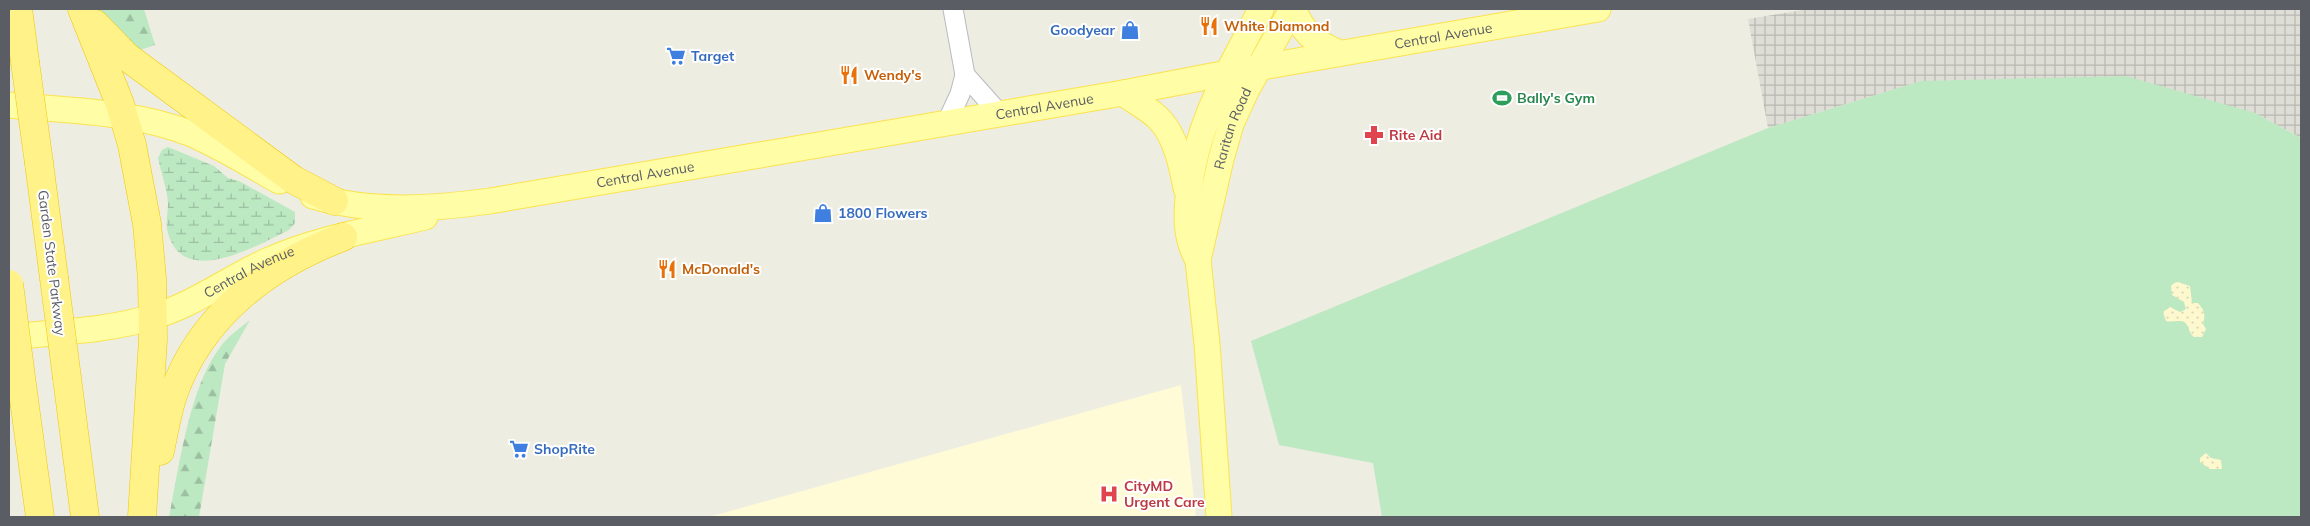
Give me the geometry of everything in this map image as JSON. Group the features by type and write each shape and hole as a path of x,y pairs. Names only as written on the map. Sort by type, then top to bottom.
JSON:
{"highway":[{"name":"Garden State Parkway","path":"18,9 85,517"},
{"path":"84,9 124,117 147,224 153,317 143,507"},
{"path":"84,9 103,34 127,57 294,180 334,201"},
{"path":"143,507 159,456 173,395 190,357 203,337 228,307 260,280 300,255 343,236"},
{"path":"9,283 40,517"}],"main road":[{"name":"Raritan Road","path":"1198,260 1192,250 1188,233 1188,196 1202,129 1227,73 1261,9"},
{"name":"Raritan Road","path":"1219,517 1198,260 1226,141 1238,107 1293,9"},
{"path":"1293,9 1299,24 1313,39 1324,47 1340,53"},
{"name":"Central Avenue","path":"9,338 104,327 153,317 184,305 280,255 343,236 490,201 1123,93 1260,67 1598,9"},
{"path":"1123,93 1155,115 1167,129 1177,154 1188,196"},
{"name":"Central Avenue","path":"9,105 144,120 192,134 284,183 310,194 334,201 374,206 431,207 490,201"}],"street":[{"path":"947,122 960,94 964,75 953,9"},
{"path":"964,75 999,113"}],"shaded area":[{"path":"1809,9 2301,9 2301,138 2255,113 1921,81 1768,128 1748,19"},
{"path":"1181,385 1196,517 709,517"}],"green space":[{"path":"95,9 144,9 155,45 134,52"},
{"path":"2126,76 2255,113 2301,138 2301,517 1382,517 1373,463 1279,445 1251,341 1768,128 1921,81"},
{"path":"168,147 214,166 228,178 239,181 295,212 295,223 289,230 259,245 223,258 205,261 189,258 176,250 167,230 168,203 158,158 162,150"},
{"path":"250,320 225,364 199,517 169,517 188,422 205,374 216,354 229,337"}],"sand":[{"path":"2178,282 2190,286 2192,303 2198,303 2203,310 2203,324 2206,329 2202,337 2194,337 2183,322 2166,321 2163,312 2170,307 2180,312 2186,309 2184,302 2172,295 2171,286"},
{"path":"2206,453 2211,458 2221,460 2222,469 2210,469 2200,462 2200,458"}],"place":[{"name":"White Diamond","path":"1209,26"},
{"name":"Goodyear","path":"1130,30"},
{"name":"Target","path":"676,56"},
{"name":"Wendy's","path":"849,75"},
{"name":"Bally's Gym","path":"1502,98"},
{"name":"Rite Aid","path":"1374,135"},
{"name":"1800 Flowers","path":"823,213"},
{"name":"McDonald's","path":"667,269"},
{"name":"ShopRite","path":"519,449"},
{"name":"CityMD Urgent Care","path":"1109,494"}]}
